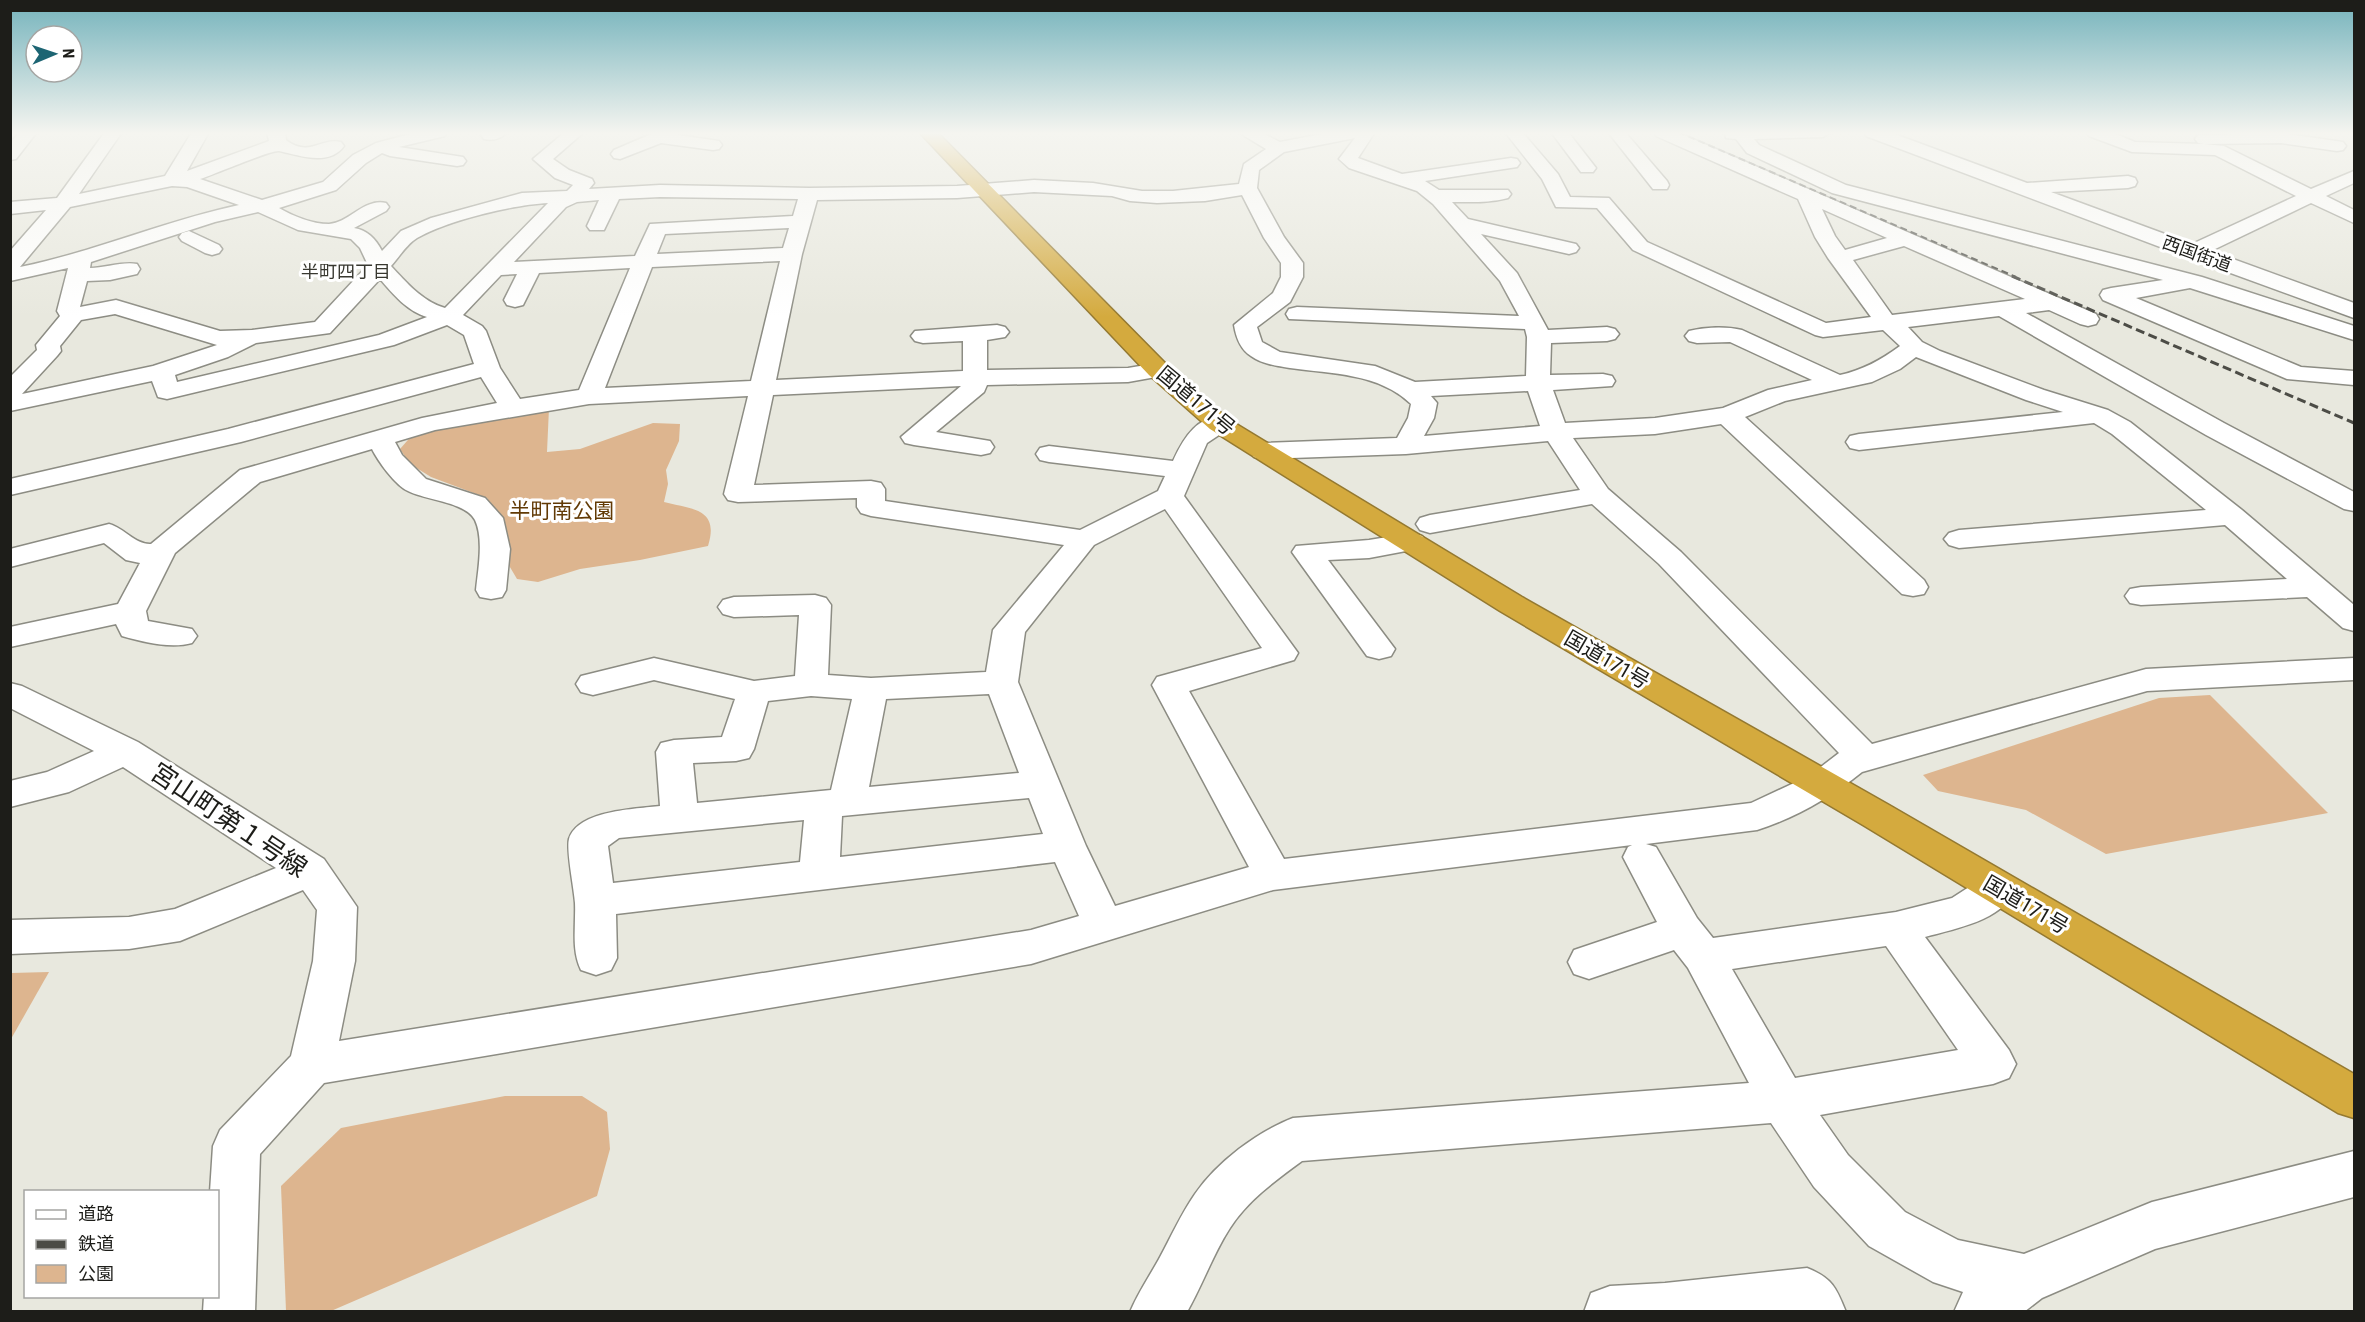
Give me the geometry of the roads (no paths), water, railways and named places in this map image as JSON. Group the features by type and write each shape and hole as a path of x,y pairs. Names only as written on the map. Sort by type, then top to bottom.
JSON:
{"highway":[{"name":"国道171号","path":"985,194 1158,370 1219,424 1263,451 1421,533 1511,604 2355,1098"}],"street":[{"path":"10,266 70,194"},
{"path":"10,208 63,203 107,194"},
{"path":"223,194 305,226 357,234 369,245 379,265 407,296 427,310 449,316 474,331 488,368 513,408"},
{"path":"212,239 313,194"},
{"path":"332,231 362,198 344,194"},
{"path":"469,194 495,206"},
{"path":"162,371 166,392 386,340 449,316 559,203 575,194"},
{"path":"597,226 606,194"},
{"path":"10,369 48,345 73,315 116,307 219,338 252,337 322,328 408,235 438,222 522,199 612,194"},
{"path":"795,194 833,194"},
{"path":"810,194 792,254 738,494 872,489 871,507 1084,539"},
{"path":"1126,194 1171,196 1224,194"},
{"path":"1251,194 1274,238 1292,263 1292,277 1282,297 1245,325 1247,339 1259,352 1280,358 1365,371 1414,390 1459,386 1603,381"},
{"path":"1442,194 1462,224 1509,278 1523,300 1537,330 1538,384 1556,433 1598,495 1670,558 1864,758"},
{"path":"1468,194 1479,197 1501,194"},
{"path":"1559,194 1563,203 1602,202 1640,246 1823,330 2051,303"},
{"path":"1803,194 2088,319"},
{"path":"1857,194 2194,282 2279,319 2355,333"},
{"name":"西国街道","path":"2038,194 2355,311"},
{"path":"2308,194 2355,217"},
{"path":"2191,252 2318,194"},
{"path":"1806,195 1825,237 1838,258 1886,322 1895,327 1914,347 2035,395 2099,416 2121,428 2232,516 2355,621"},
{"path":"10,275 80,266 211,217 271,211"},
{"path":"589,396 657,228 800,222"},
{"path":"1462,224 1569,248"},
{"path":"1838,258 1906,239"},
{"path":"493,269 792,254"},
{"path":"2223,263 2194,282 2111,296 2296,374 2355,378"},
{"path":"80,266 110,274 129,269"},
{"path":"73,315 68,311 80,266"},
{"path":"515,300 531,267"},
{"path":"2003,309 2215,429 2355,503"},
{"path":"1297,314 1607,334"},
{"path":"923,336 986,333 974,378 975,387 914,436 981,447"},
{"path":"1697,336 1734,335 1838,383"},
{"path":"10,404 162,371 223,352 252,337"},
{"path":"10,392 49,351 48,345"},
{"path":"1263,451 1406,446 1612,427 1655,426 1727,415 1777,395 1863,377 1891,364 1914,347"},
{"path":"10,487 231,436 488,368"},
{"path":"182,636 133,629 130,611 163,548 250,476 431,423 589,396 974,378 1128,375 1158,370"},
{"path":"1406,446 1421,418 1424,403 1414,390"},
{"path":"1727,415 1913,587"},
{"path":"1860,442 2099,416"},
{"path":"1104,926 1066,846 1001,682 1009,630 1084,539 1176,483 1197,439 1219,424"},
{"path":"231,436 250,476"},
{"path":"380,437 390,458 416,485 475,504 489,518 495,549 491,590"},
{"path":"1049,454 1176,483 1282,653 1169,685 1274,876"},
{"path":"1379,649 1307,552 1369,549 1421,533 1598,495"},
{"path":"1959,539 2232,516"},
{"path":"10,558 109,533 137,554 160,553"},
{"path":"2140,596 2315,587"},
{"path":"734,607 815,605 811,685"},
{"path":"10,637 130,611"},
{"path":"593,684 654,669 754,692 811,685 871,689 1001,682"},
{"path":"311,1065 1031,946 1274,876 1757,816 1822,785 1849,763 2146,680 2355,669"},
{"path":"819,875 836,804 871,689"},
{"path":"680,819 674,752 736,748 754,692"},
{"name":"宮山町第１号線","path":"10,694 125,751 310,870 337,907 334,961 311,1065 237,1146 229,1311"},
{"path":"10,794 56,783 125,751"},
{"path":"596,958 595,901 588,840 611,825 1041,784"},
{"path":"595,901 1066,846"},
{"path":"1642,857 1783,1101 1831,1171 1887,1229 1951,1264 2024,1280"},
{"path":"10,937 129,933 180,925 310,870"},
{"path":"1588,962 1693,943 1896,928 1964,911 1997,889"},
{"path":"1170,1307 1214,1209 1256,1166 1293,1140 1783,1101 1993,1064 1896,928"},
{"path":"1980,1311 2024,1280 2152,1226 2355,1174"},
{"path":"1610,1311 1665,1310 1807,1294 1820,1311"}],"railway":[{"path":"1822,194 2016,277"},
{"path":"2012,276 2354,423"}],"district":[{"name":"半町四丁目","path":"346,272"}],"park label":[{"name":"半町南公園","path":"562,511"}]}
